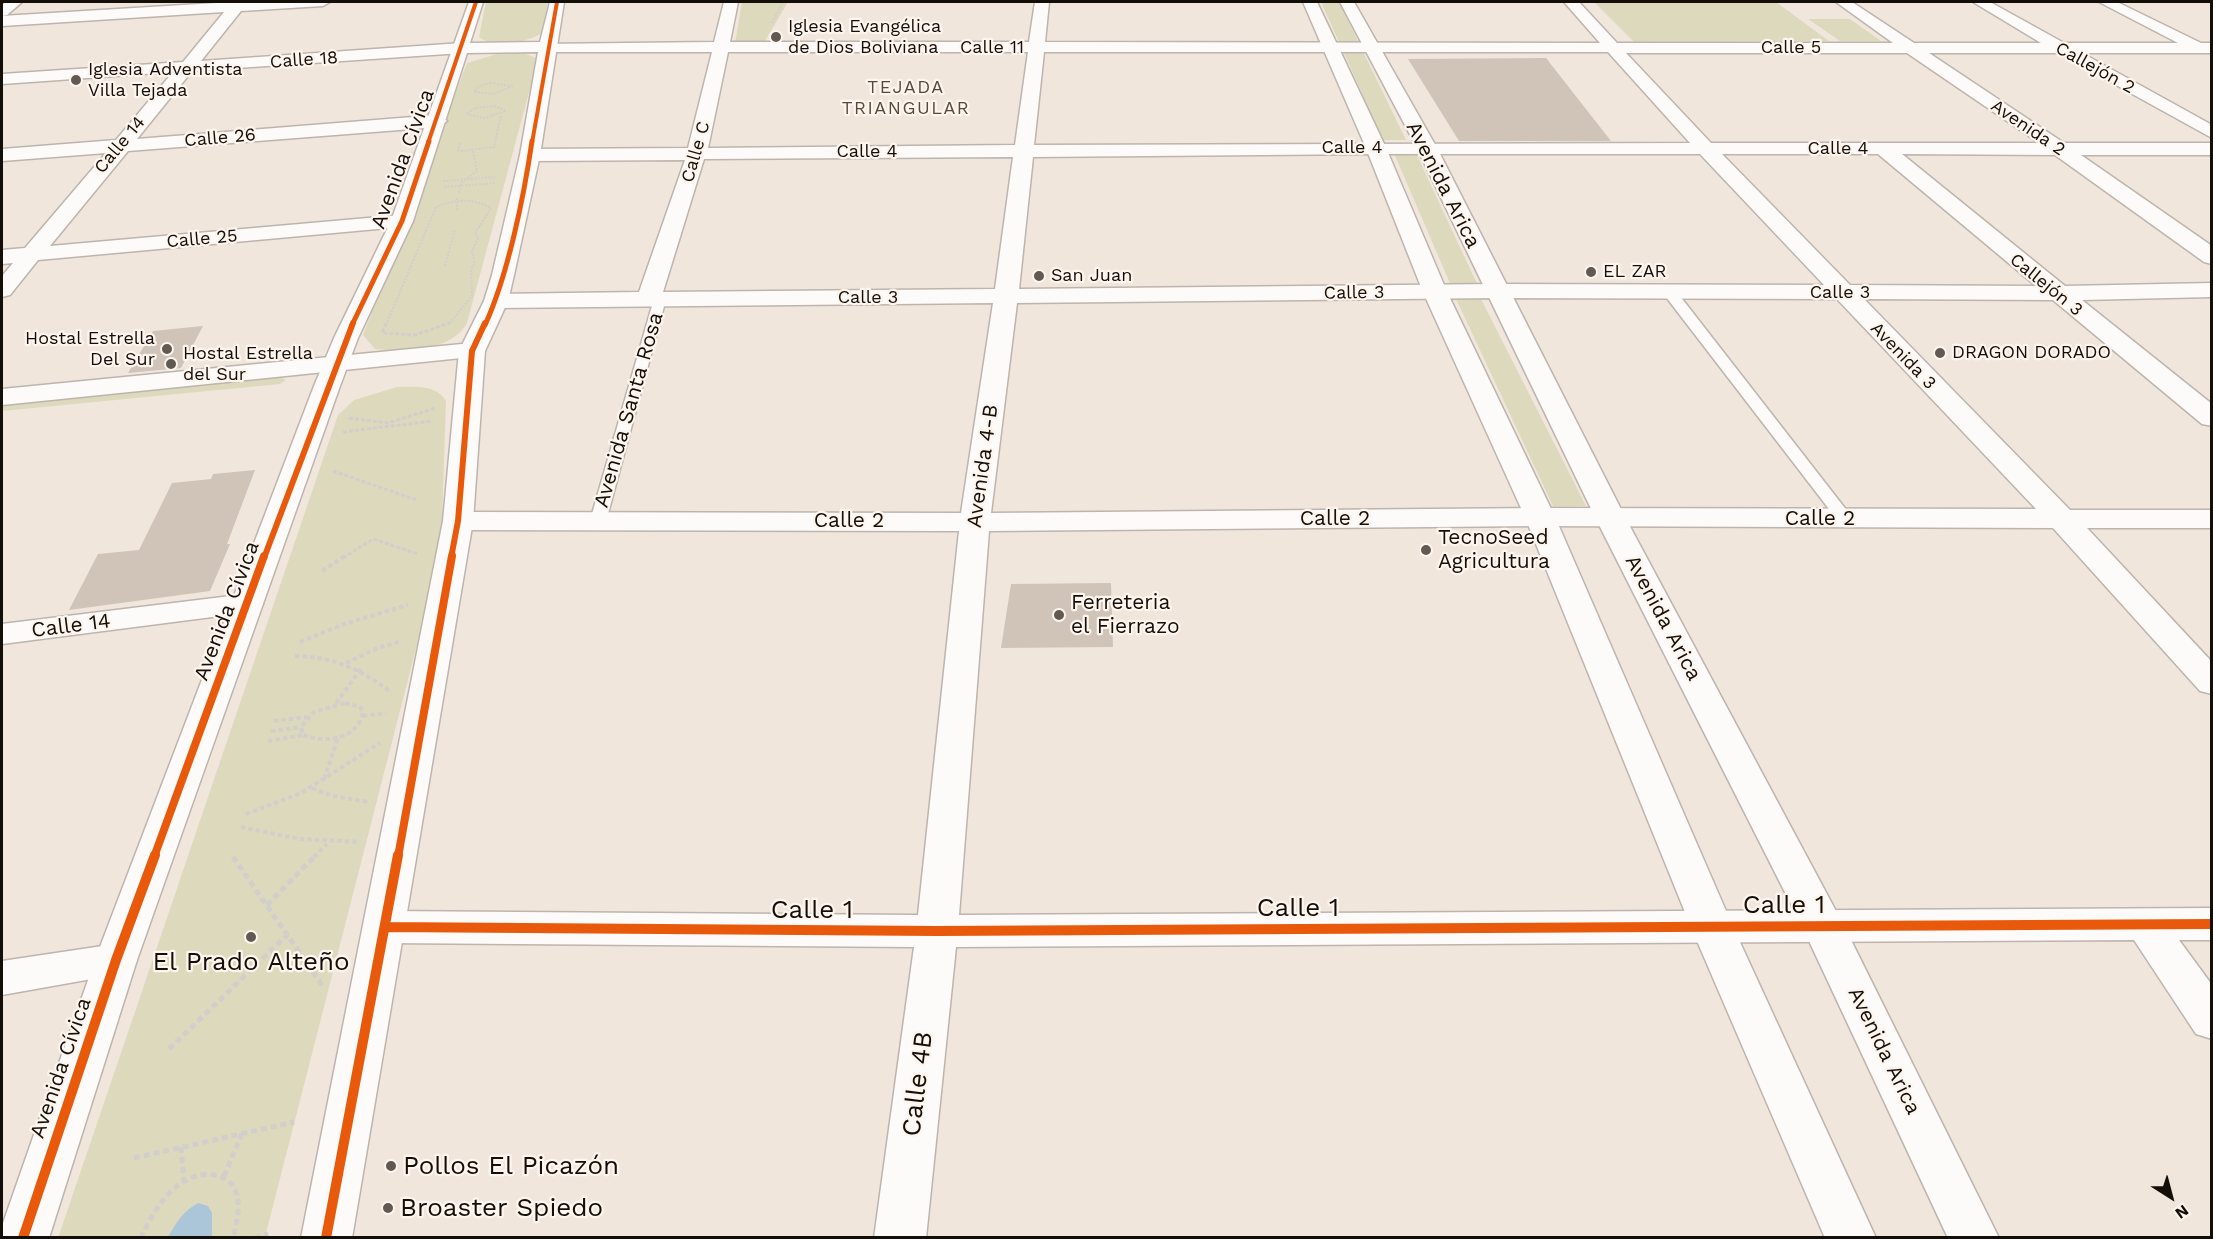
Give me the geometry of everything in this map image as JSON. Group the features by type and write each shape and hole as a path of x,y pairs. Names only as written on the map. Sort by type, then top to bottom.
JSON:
{"street":[{"path":"2,12 15,2"},
{"path":"2,21 239,4 323,2"},
{"name":"Avenida Cívica","path":"22,1238 116,960 332,375 402,221 412,187 438,121 476,2"},
{"path":"326,1238 458,521 471,361 496,301 530,155 546,47 557,2"},
{"name":"Calle C","path":"655,299 697,152 731,2"},
{"name":"Avenida 4-B","path":"937,931 975,522 1006,296 1034,48 1042,2"},
{"name":"Avenida Arica","path":"1310,2 1377,148 1435,292 1540,517 1712,927 1851,1238"},
{"name":"Avenida Arica","path":"1347,2 1427,148 1611,519 1823,926 1974,1238"},
{"name":"Avenida 3","path":"1571,2 1841,293 2062,519 2211,683"},
{"name":"Avenida 2","path":"1843,2 2060,149 2211,257"},
{"name":"Callejón 2","path":"1980,2 2211,133"},
{"path":"2106,2 2208,50"},
{"name":"Calle 14","path":"2,290 118,146 239,4"},
{"name":"Calle 18","path":"2,79 462,48 546,47"},
{"name":"Calle 11","path":"546,47 1371,49"},
{"name":"Calle 5","path":"1371,49 1911,47 2208,50"},
{"name":"Calle 26","path":"2,154 438,121"},
{"name":"Calle 4","path":"530,155 1377,148 2211,149"},
{"name":"Callejón 3","path":"1883,149 2211,418"},
{"name":"Calle 25","path":"2,257 402,221"},
{"name":"Calle 3","path":"496,301 1496,291 1671,294 2056,293 2211,290"},
{"path":"2,419 332,375 471,361"},
{"path":"2,397 332,375"},
{"name":"Calle 2","path":"458,521 975,522 1540,517 2211,519"},
{"name":"Calle 14","path":"2,634 247,604"},
{"path":"2145,924 2211,1021"},
{"name":"Calle 1","path":"385,927 937,931 2211,924"},
{"name":"Calle 4B","path":"900,1238 937,931"},
{"path":"2,978 116,960"}],"lane":[{"path":"1671,294 1845,519"},
{"name":"Avenida Santa Rosa","path":"597,521 655,299"}],"path":[{"path":"505,91 512,88 511,85 490,83 474,90 482,94 505,91 510,95"},
{"path":"501,115 477,118 466,114 470,110 481,107 506,104"},
{"path":"461,139 458,150 473,151 494,147 501,115 506,109 500,106"},
{"path":"458,211 462,182 477,171 473,151"},
{"path":"412,187 506,176 523,178"},
{"path":"412,187 504,183 523,178"},
{"path":"476,200 491,208 475,233 478,238 472,251 475,263 471,269 472,296 448,325 415,334 382,333 433,212 436,207 451,201 476,200"},
{"path":"445,266 455,229"},
{"path":"347,418 388,423 435,408"},
{"path":"342,432 432,421"},
{"path":"333,471 417,500"},
{"path":"322,571 373,538 425,556"},
{"path":"300,642 354,621 415,603"},
{"path":"346,663 378,648 406,640"},
{"path":"295,656 334,658 361,669 394,694"},
{"path":"336,704 361,669"},
{"path":"268,741 303,735 317,740 339,737 356,728 363,716 360,707 336,704 307,717 274,722"},
{"path":"363,716 389,713"},
{"path":"303,735 301,727 307,717"},
{"path":"271,731 301,727"},
{"path":"323,780 339,737"},
{"path":"246,814 312,787 383,741"},
{"path":"312,787 333,796 370,802"},
{"path":"242,827 283,838 328,843 361,842"},
{"path":"267,905 328,843"},
{"path":"233,857 324,988"},
{"path":"169,1049 287,935"},
{"path":"134,1158 294,1122"},
{"path":"224,1176 242,1134"},
{"path":"181,1147 184,1181"},
{"path":"141,1238 160,1203 184,1181 207,1174 224,1176 236,1186 240,1207 233,1238"},
{"path":"255,1238 268,1234"}],"shaded area":[{"path":"486,2 548,2 542,33 511,43 485,41 479,37"},
{"path":"742,2 788,2 762,46 735,43"},
{"path":"1321,2 1339,2 1406,140 1383,140"},
{"path":"1594,2 1776,2 1829,41 1634,42"},
{"path":"1808,19 1850,19 1881,41 1840,41"},
{"path":"500,53 524,53 538,59 467,323 460,333 439,345 413,350 375,349 363,335 467,63"},
{"path":"1393,151 1415,151 1479,288 1452,288"},
{"path":"1456,299 1481,299 1586,506 1553,506"},
{"path":"280,377 286,380 280,384 2,411 2,405"},
{"name":"El Prado Alteño","path":"397,387 431,389 446,401 441,551 265,1237 58,1238 338,415 354,400"}],"water":[{"path":"198,1203 208,1206 212,1213 212,1237 168,1237 184,1214"}],"building":[{"path":"1546,58 1611,141 1459,141 1408,59"},
{"name":"Hostal Estrella Del Sur","path":"203,326 181,368 128,373 153,331"},
{"path":"255,470 227,544 230,544 210,591 69,610 98,554 139,550 172,483 211,479 213,474"},
{"name":"Ferreteria el Fierrazo","path":"1111,583 1113,647 1001,648 1011,584"}],"cycle path":[{"path":"23,1238 116,960 327,386 346,338 402,221 476,2"},
{"path":"326,1238 458,521 472,351 496,301 503,275 530,155 547,47 557,2"},
{"path":"385,927 937,931 2212,924"}],"place":[{"name":"Iglesia Evangélica de Dios Boliviana","path":"776,37"},
{"name":"Iglesia Adventista Villa Tejada","path":"76,80"},
{"name":"EL ZAR","path":"1591,272"},
{"name":"San Juan","path":"1039,276"},
{"name":"Hostal Estrella Del Sur","path":"167,349"},
{"name":"DRAGON DORADO","path":"1940,353"},
{"name":"Hostal Estrella del Sur","path":"171,364"},
{"name":"TecnoSeed Agricultura","path":"1426,550"},
{"name":"Ferreteria el Fierrazo","path":"1059,615"},
{"name":"El Prado Alteño","path":"251,937"},
{"name":"Pollos El Picazón","path":"391,1166"},
{"name":"Broaster Spiedo","path":"388,1208"}],"district":[{"name":"TEJADA TRIANGULAR","path":"906,98"}]}
